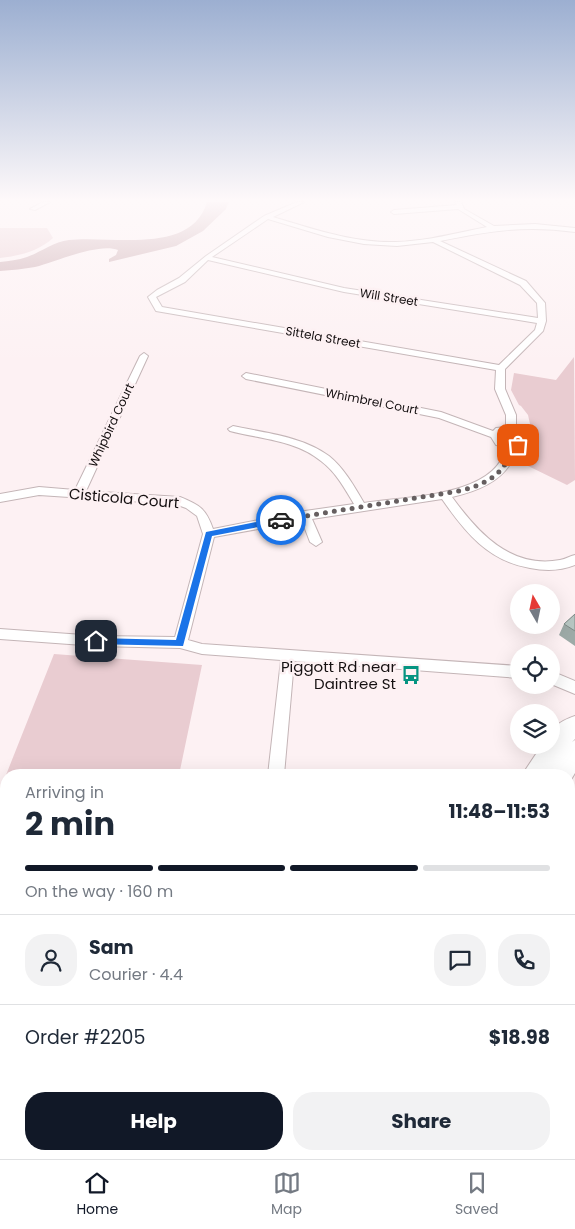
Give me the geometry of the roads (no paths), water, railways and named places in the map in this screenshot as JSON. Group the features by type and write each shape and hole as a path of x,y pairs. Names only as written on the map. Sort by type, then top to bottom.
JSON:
{"main road":[{"path":"538,769 563,735 575,726"},
{"path":"565,769 575,751"}],"street":[{"path":"467,256 523,283 541,302 542,321 539,331 501,368 500,389 512,415 511,430"},
{"name":"Sittela Street","path":"207,258 182,280 162,288 152,297 159,309 501,368"},
{"name":"Will Street","path":"207,258 344,290 542,321"},
{"name":"Whipbird Court","path":"79,493 144,356"},
{"name":"Whimbrel Court","path":"246,376 442,415 465,422 480,431 495,435 498,441 511,446"},
{"path":"233,429 291,442 316,453 335,467 361,507"},
{"path":"180,643 209,534 304,515 444,494 474,487 494,477 506,462 511,446 521,444 523,439 518,433 511,430 500,430 495,435"},
{"name":"Cisticola Court","path":"0,498 39,491 176,500 190,505 202,514 209,534"},
{"path":"444,494 472,534 495,553 524,564 533,565 552,566 575,559"},
{"path":"304,515 316,542"},
{"path":"0,634 96,641 180,643 202,649 510,671"},
{"path":"277,769 288,655"},
{"path":"560,681 575,688"}],"place":[{"name":"Piggott Rd near Daintree St","path":"411,675"}]}
